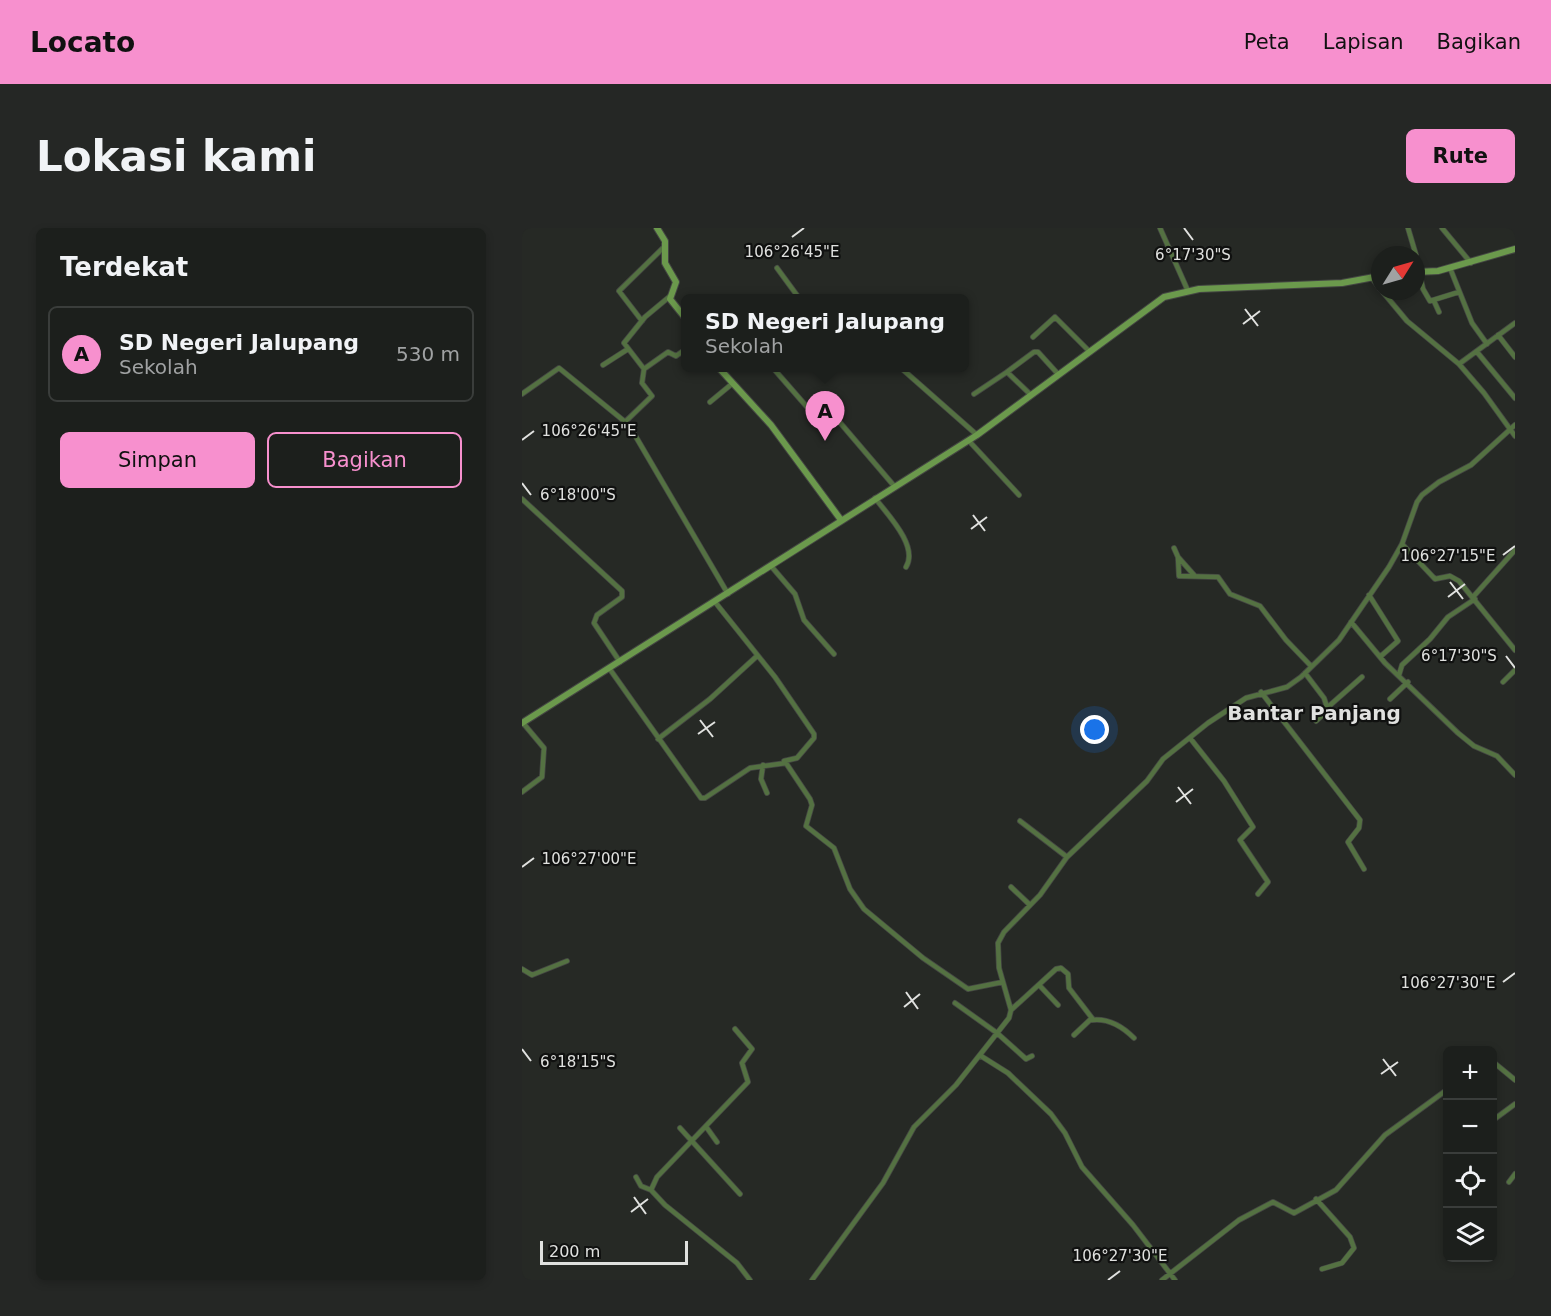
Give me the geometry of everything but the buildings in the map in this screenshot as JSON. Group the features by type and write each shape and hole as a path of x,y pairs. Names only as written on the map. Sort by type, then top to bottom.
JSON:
{"street":[{"path":"644,369 624,343 642,321 669,297 676,284 665,263 666,245 657,228"},
{"path":"1160,228 1188,291"},
{"path":"1408,228 1414,246"},
{"path":"1442,228 1471,263"},
{"path":"642,321 619,291 666,245"},
{"path":"1425,271 1471,263 1515,249"},
{"path":"777,268 796,294"},
{"path":"1450,268 1474,327 1487,344"},
{"path":"522,792 542,777 544,746 522,723 728,594 875,498 969,441 1156,301 1188,291 1342,283 1371,278"},
{"path":"1425,292 1429,299 1434,301 1439,312"},
{"path":"1434,301 1459,292"},
{"path":"669,297 681,313"},
{"path":"1389,300 1407,321 1459,364 1484,393 1515,436"},
{"path":"1033,337 1055,317 1090,352"},
{"path":"1459,364 1515,323"},
{"path":"1498,335 1515,357"},
{"path":"603,365 628,349"},
{"path":"626,421 652,396 642,383 644,369 668,352 676,356 681,352"},
{"path":"974,394 1034,352 1042,354 1058,374"},
{"path":"1477,352 1515,398"},
{"path":"522,394 559,368 626,421 728,594"},
{"path":"722,372 771,425 841,520"},
{"path":"776,372 807,407 825,405 895,487"},
{"path":"906,372 977,435"},
{"path":"1007,372 1030,395"},
{"path":"710,402 732,383"},
{"path":"812,1280 882,1183 914,1127 981,1056 1009,1018 1011,1010 997,957 998,943 1002,934 1030,905 1067,858 1147,781 1163,759 1238,702 1261,692 1287,687 1339,640 1402,543 1417,502 1422,495 1439,482 1471,465 1515,425"},
{"path":"969,441 1019,495"},
{"path":"875,498 906,543 910,559 906,567"},
{"path":"522,499 622,591 622,597 597,615 594,622 620,662"},
{"path":"1402,543 1435,579 1451,576 1474,598 1515,650"},
{"path":"1174,548 1178,557 1194,575"},
{"path":"1399,675 1402,666 1448,617 1474,598 1515,550"},
{"path":"1178,557 1178,575 1218,578 1230,594 1260,606 1286,640 1311,666"},
{"path":"771,566 795,594 804,620 834,654"},
{"path":"1369,596 1398,641 1381,656"},
{"path":"609,669 702,798 745,771 800,755 814,738 814,734 784,688 714,602"},
{"path":"1351,622 1399,675 1467,741 1497,756 1515,775"},
{"path":"658,740 710,699 757,656"},
{"path":"1503,682 1515,669"},
{"path":"1305,673 1328,707"},
{"path":"1316,721 1328,707 1362,677"},
{"path":"1390,699 1408,682"},
{"path":"1261,692 1360,820 1359,828 1348,842 1364,869"},
{"path":"1190,738 1224,781 1253,826 1240,840 1269,882 1258,894"},
{"path":"781,762 791,769 810,799 806,826 834,848 850,889 864,909 923,958 968,989 1003,982"},
{"path":"763,765 761,779 767,793"},
{"path":"1020,821 1067,858"},
{"path":"1011,887 1030,905"},
{"path":"522,969 532,975 567,961"},
{"path":"1011,1010 1056,969 1061,968 1068,975 1069,988 1092,1020"},
{"path":"1040,986 1058,1005"},
{"path":"955,1003 997,1033 1026,1059 1032,1056"},
{"path":"1074,1035 1092,1020 1103,1020 1121,1027 1134,1038"},
{"path":"651,1190 657,1177 707,1128 748,1082 749,1078 742,1068 752,1049 735,1029"},
{"path":"981,1056 1008,1074 1050,1114 1065,1133 1082,1167 1133,1224 1175,1280"},
{"path":"1497,1065 1515,1080"},
{"path":"1162,1280 1239,1220 1273,1202 1294,1213 1344,1183 1385,1136 1443,1093"},
{"path":"1497,1117 1515,1104"},
{"path":"680,1128 694,1140 740,1194"},
{"path":"707,1128 717,1142"},
{"path":"1509,1182 1515,1174"},
{"path":"636,1177 641,1186 651,1190 665,1205 737,1263 750,1280"},
{"path":"1316,1199 1350,1237 1354,1248 1342,1263 1322,1269"}],"place":[{"name":"SD Negeri Jalupang","path":"825,441"}],"district":[{"name":"Bantar Panjang","path":"1314,713"}]}
